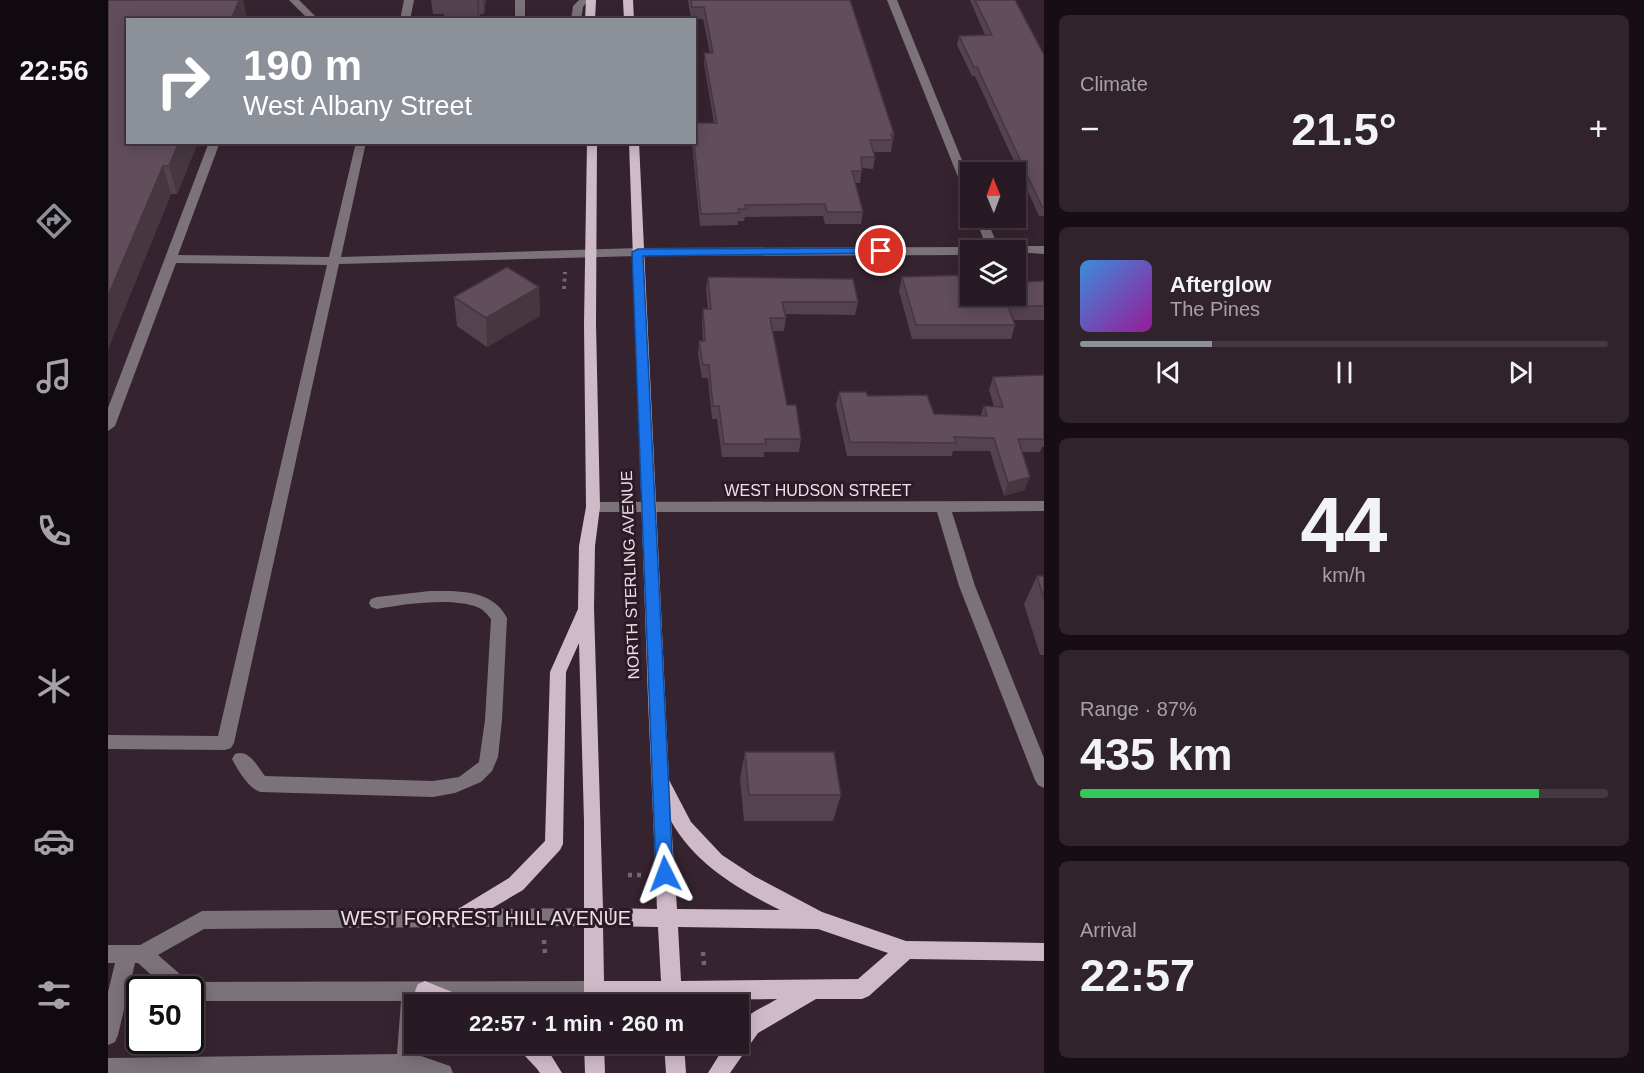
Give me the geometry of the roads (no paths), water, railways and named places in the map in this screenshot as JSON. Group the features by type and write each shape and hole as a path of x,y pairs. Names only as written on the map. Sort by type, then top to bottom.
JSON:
{"main road":[{"path":"590,18 591,0"},
{"path":"628,0 629,18"},
{"name":"NORTH STERLING AVENUE","path":"592,144 590,324 593,507 587,546 586,608 593,821 594,994"},
{"name":"NORTH STERLING AVENUE","path":"634,144 648,509 672,994"},
{"path":"460,918 516,884 554,844 558,672 586,608"},
{"path":"660,779 688,832 711,858 744,881 818,920"},
{"name":"WEST FORREST HILL AVENUE","path":"593,916 818,920 906,950 1044,952"},
{"path":"742,994 862,989 906,950"},
{"path":"718,1073 751,1026 813,990"},
{"path":"418,991 427,994"},
{"path":"540,1054 552,1073"},
{"path":"594,1054 595,1073"},
{"path":"675,1054 676,1073"}],"street":[{"path":"294,0 313,18"},
{"path":"405,18 409,0"},
{"path":"520,0 520,18"},
{"path":"576,18 578,6 584,0"},
{"path":"892,0 960,167"},
{"path":"108,426 214,144"},
{"path":"108,742 225,743 361,144"},
{"path":"1026,250 1044,250"},
{"path":"171,259 334,261 638,252 960,251"},
{"name":"WEST HUDSON STREET","path":"593,507 648,509 1044,506"},
{"path":"943,507 967,586 1044,780"},
{"path":"241,759 260,784 425,789 455,787 475,779 488,764 492,741 499,618 493,609 482,602 466,598 394,599 377,603"},
{"name":"WEST FORREST HILL AVENUE","path":"126,954 202,920 593,916"},
{"path":"108,1035 126,954 161,976"},
{"path":"204,991 418,991 493,994"},
{"path":"407,1065 418,991"},
{"path":"108,1068 407,1065 424,1066 443,1073"}]}
